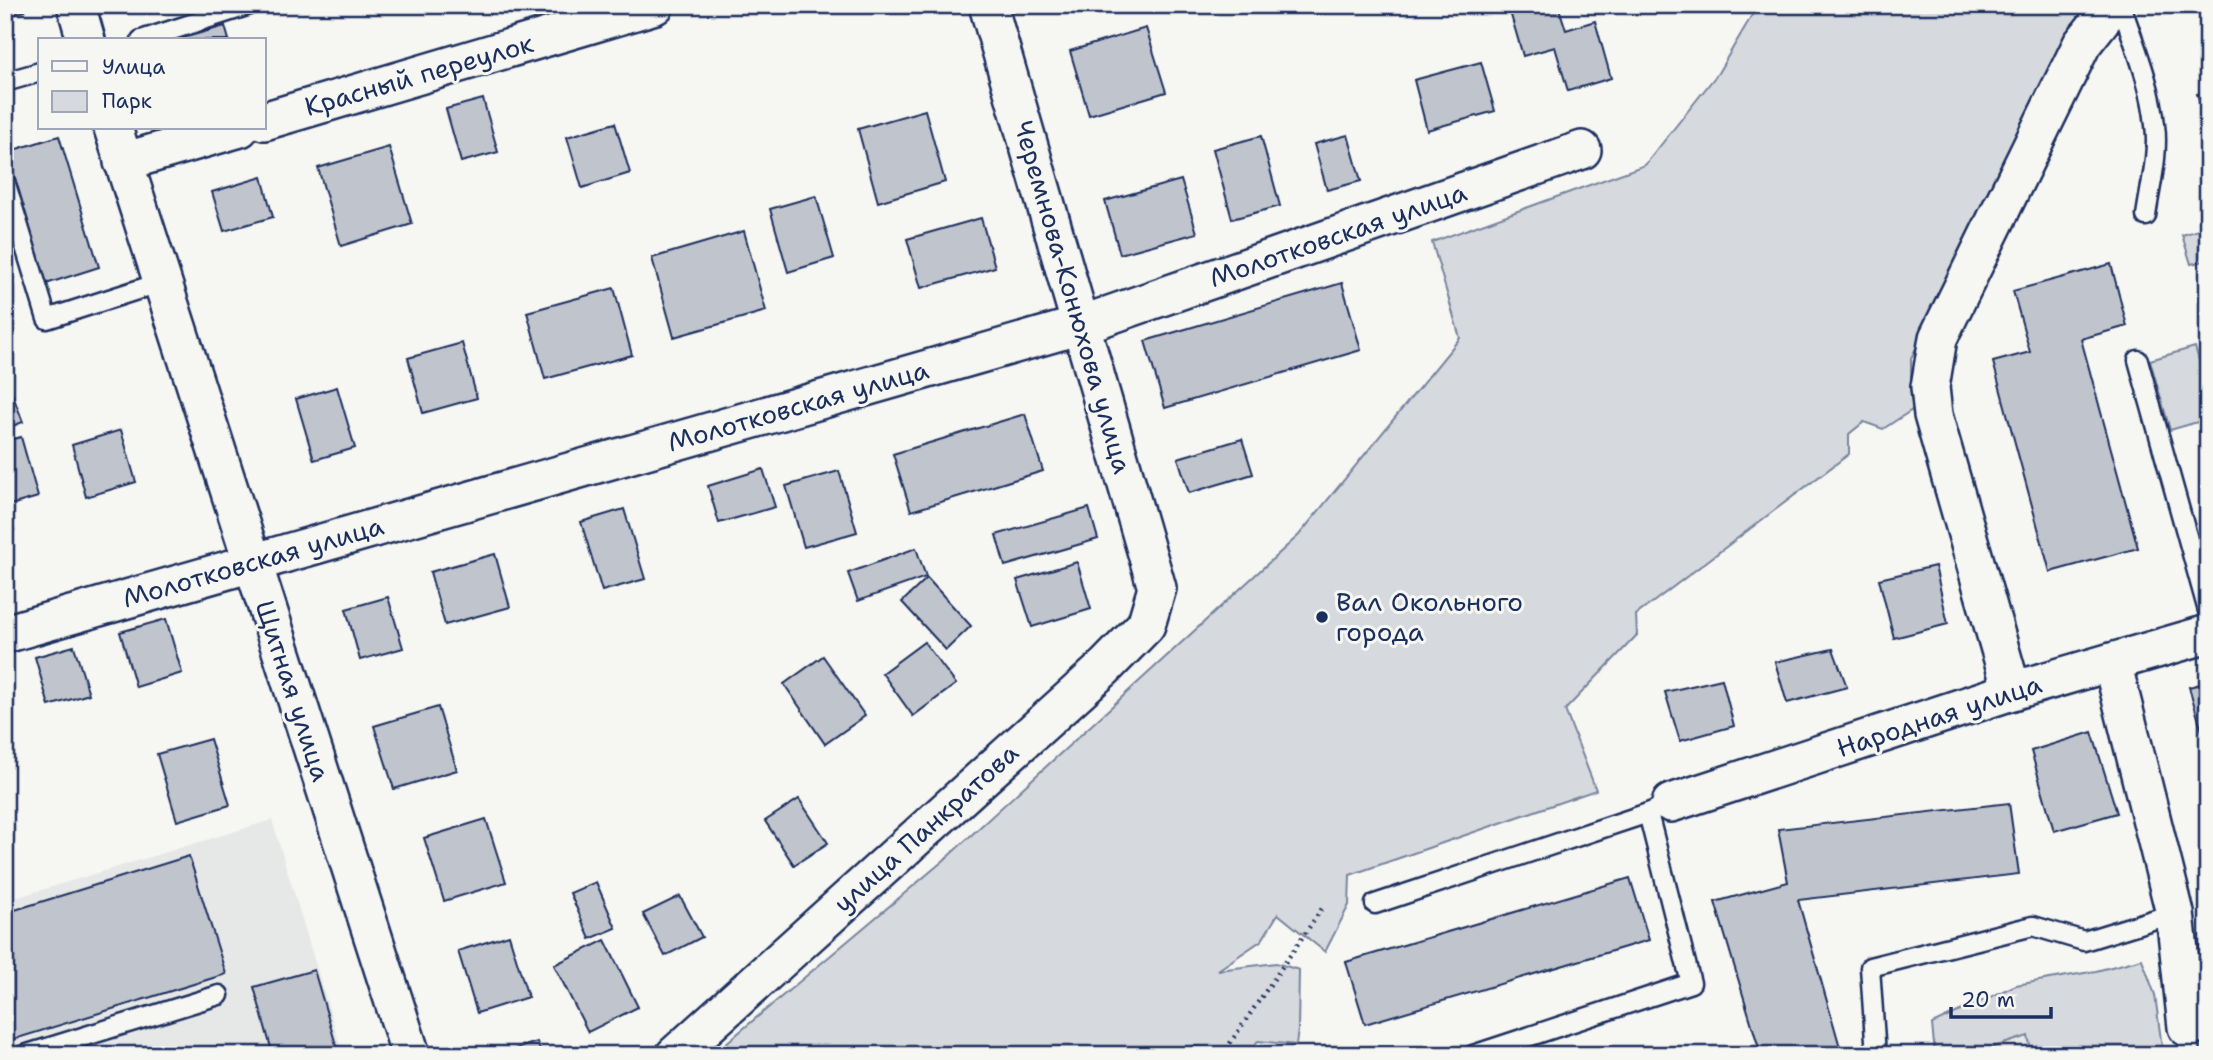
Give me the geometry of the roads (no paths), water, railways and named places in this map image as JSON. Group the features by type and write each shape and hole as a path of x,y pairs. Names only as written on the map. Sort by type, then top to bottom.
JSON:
{"street":[{"path":"76,5 85,38"},
{"name":"Красный переулок","path":"266,120 655,5"},
{"name":"Черемнова-Конюхова улица","path":"988,5 1157,588"},
{"path":"2012,691 1933,415 1930,387 1938,338 2082,44 2113,5"},
{"name":"Щитная улица","path":"114,130 411,1055"},
{"path":"123,162 233,130"},
{"name":"Молотковская улица","path":"5,634 1081,325 1582,150"},
{"name":"улица Панкратова","path":"675,1055 1103,670 1146,625 1157,588"},
{"name":"Народная улица","path":"1660,808 2012,691 2208,634"},
{"path":"2112,662 2175,913 2195,1034"}],"lane":[{"path":"147,38 250,5"},
{"path":"2121,5 2149,88 2156,127 2146,216"},
{"path":"5,82 38,73"},
{"path":"5,181 47,319 162,282"},
{"path":"2138,359 2208,611"},
{"path":"1375,904 1660,808 1691,983 1473,1055"},
{"path":"1876,1055 1870,967 2033,926 2084,941 2175,913"},
{"path":"24,1055 219,995"}],"place":[{"name":"Вал Окольного города","path":"1322,617"}]}
